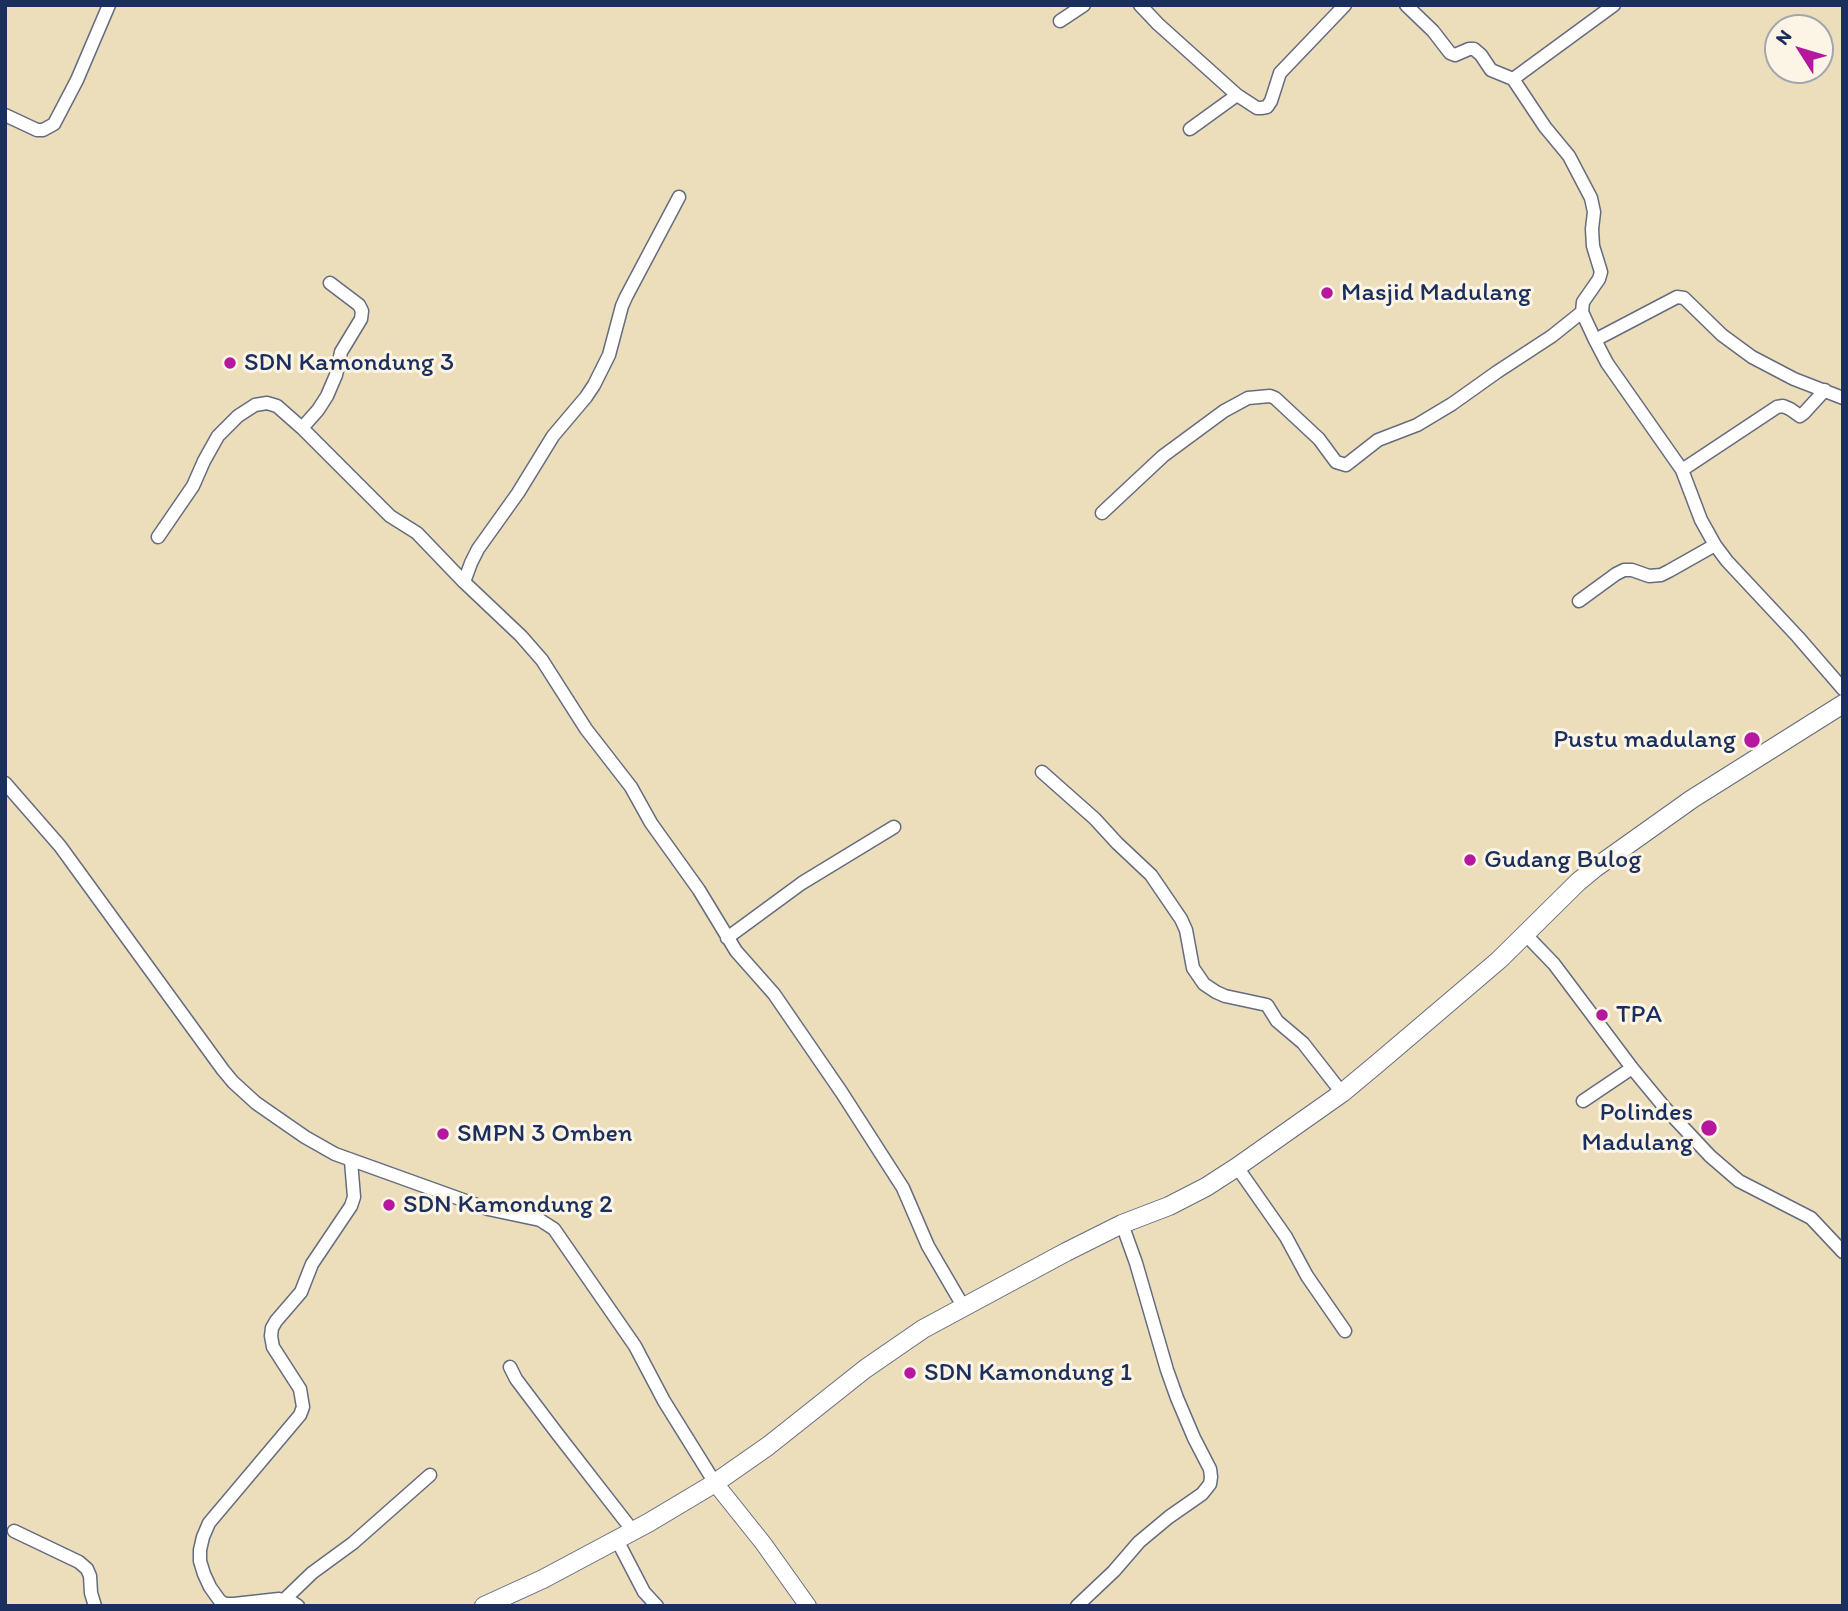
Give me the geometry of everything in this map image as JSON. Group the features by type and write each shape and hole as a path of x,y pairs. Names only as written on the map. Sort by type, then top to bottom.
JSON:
{"main road":[{"path":"484,1606 508,1602 543,1579 715,1483 768,1446 885,1354 923,1329 1066,1252 1206,1187 1237,1167 1342,1093 1475,981 1595,868 1692,799 1843,704"}],"street":[{"path":"5,115 37,130 54,124 77,80 109,5"},
{"path":"1060,21 1084,5"},
{"path":"1140,5 1237,95 1257,108 1267,107 1280,73 1345,5"},
{"path":"1406,5 1433,31 1450,53 1455,55 1474,49 1491,70 1513,79 1545,127 1569,156 1591,198 1594,212 1593,246 1601,272 1583,302 1582,312 1595,340 1607,363 1682,470 1701,520 1727,561 1843,690"},
{"path":"1513,79 1614,5"},
{"path":"1190,129 1237,95"},
{"path":"464,582 478,549 530,475 553,436 594,385 609,355 622,306 679,197"},
{"path":"302,428 327,396 336,375 341,352 362,311 359,305 330,283"},
{"path":"1595,340 1678,297 1685,298 1708,323 1746,353 1794,379 1843,398"},
{"path":"1102,513 1163,456 1224,411 1248,398 1275,398 1319,439 1331,458 1341,465 1346,465 1378,440 1417,425 1452,404 1552,336 1582,312"},
{"path":"1682,470 1777,407 1783,406 1800,416 1804,414 1825,390"},
{"path":"158,537 193,486 218,436 238,416 254,405 267,403 277,407 302,428 390,516 417,533 542,660 586,729 631,787 651,823 699,890 736,951 786,1012 842,1093 895,1175 908,1198 928,1247 963,1306"},
{"path":"1579,601 1616,573 1632,570 1649,576 1661,575 1716,545"},
{"path":"1042,772 1095,819 1156,881 1181,919 1186,930 1191,961 1204,984 1225,996 1267,1005 1277,1021 1303,1043 1342,1093"},
{"path":"5,783 60,846 186,1022 233,1082 256,1103 306,1137 351,1161 488,1209 540,1220 550,1225 635,1346 664,1401 715,1483 763,1543 808,1606"},
{"path":"727,938 802,883 894,827"},
{"path":"1525,934 1561,972 1665,1108 1724,1170 1750,1188 1801,1211 1843,1252"},
{"path":"1583,1101 1632,1068"},
{"path":"298,1606 284,1600 268,1599 224,1605 204,1574 200,1550 209,1523 300,1415 303,1406 300,1389 273,1347 272,1328 301,1292 312,1264 351,1206 354,1197 351,1161"},
{"path":"1237,1167 1286,1237 1312,1284 1345,1331"},
{"path":"1077,1606 1114,1571 1139,1542 1202,1494 1212,1477 1173,1389 1140,1273 1122,1224"},
{"path":"510,1367 625,1535 643,1592 657,1606"},
{"path":"284,1600 312,1573 353,1543 430,1475"},
{"path":"14,1531 75,1559 87,1569 95,1606"}],"place":[{"name":"Masjid Madulang","path":"1327,293"},
{"name":"SDN Kamondung 3","path":"230,363"},
{"name":"Pustu madulang","path":"1752,740"},
{"name":"Gudang Bulog","path":"1470,860"},
{"name":"TPA","path":"1602,1015"},
{"name":"Polindes Madulang","path":"1709,1128"},
{"name":"SMPN 3 Omben","path":"443,1134"},
{"name":"SDN Kamondung 2","path":"389,1205"},
{"name":"SDN Kamondung 1","path":"910,1373"}]}
